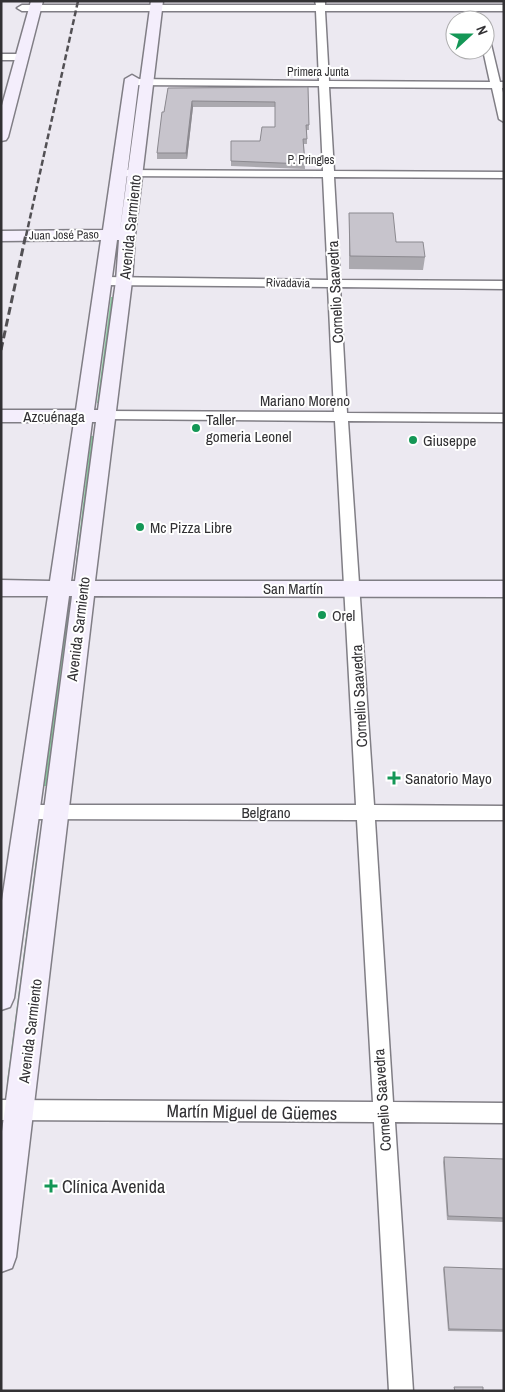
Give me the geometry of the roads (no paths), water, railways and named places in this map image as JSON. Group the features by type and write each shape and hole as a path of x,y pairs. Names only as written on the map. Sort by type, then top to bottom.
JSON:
{"main road":[{"path":"17,24 30,4"},
{"path":"1,137 23,57 30,4"},
{"name":"Avenida Sarmiento","path":"1,1257 10,1110 57,813 83,588 106,416 113,281 118,235 149,4"},
{"path":"4,72 5,57 12,40"},
{"name":"Juan José Paso","path":"1,236 118,235"},
{"name":"Avenida Sarmiento","path":"1,998 84,416 113,281"},
{"name":"Azcuénaga","path":"1,416 106,416"},
{"name":"San Martín","path":"1,588 504,589"}],"street":[{"path":"30,4 476,5 504,8"},
{"name":"Cornelio Saavedra","path":"320,4 327,174 335,284 341,417 401,1391"},
{"path":"5,57 23,57"},
{"path":"492,60 500,85 504,119"},
{"name":"Primera Junta","path":"139,82 500,85"},
{"name":"P. Pringles","path":"127,173 504,175"},
{"name":"Rivadavia","path":"113,281 504,285"},
{"name":"Mariano Moreno","path":"106,416 504,418"},
{"name":"Belgrano","path":"28,812 504,813"},
{"name":"Martín Miguel de Güemes","path":"10,1110 504,1113"}],"railway":[{"path":"26,236 78,1"},
{"path":"1,350 26,234"}],"place":[{"name":"Taller gomeria Leonel","path":"196,428"},
{"name":"Giuseppe","path":"413,440"},
{"name":"Mc Pizza Libre","path":"140,527"},
{"name":"Orel","path":"322,615"},
{"name":"Sanatorio Mayo","path":"394,778"},
{"name":"Clínica Avenida","path":"51,1186"}]}
